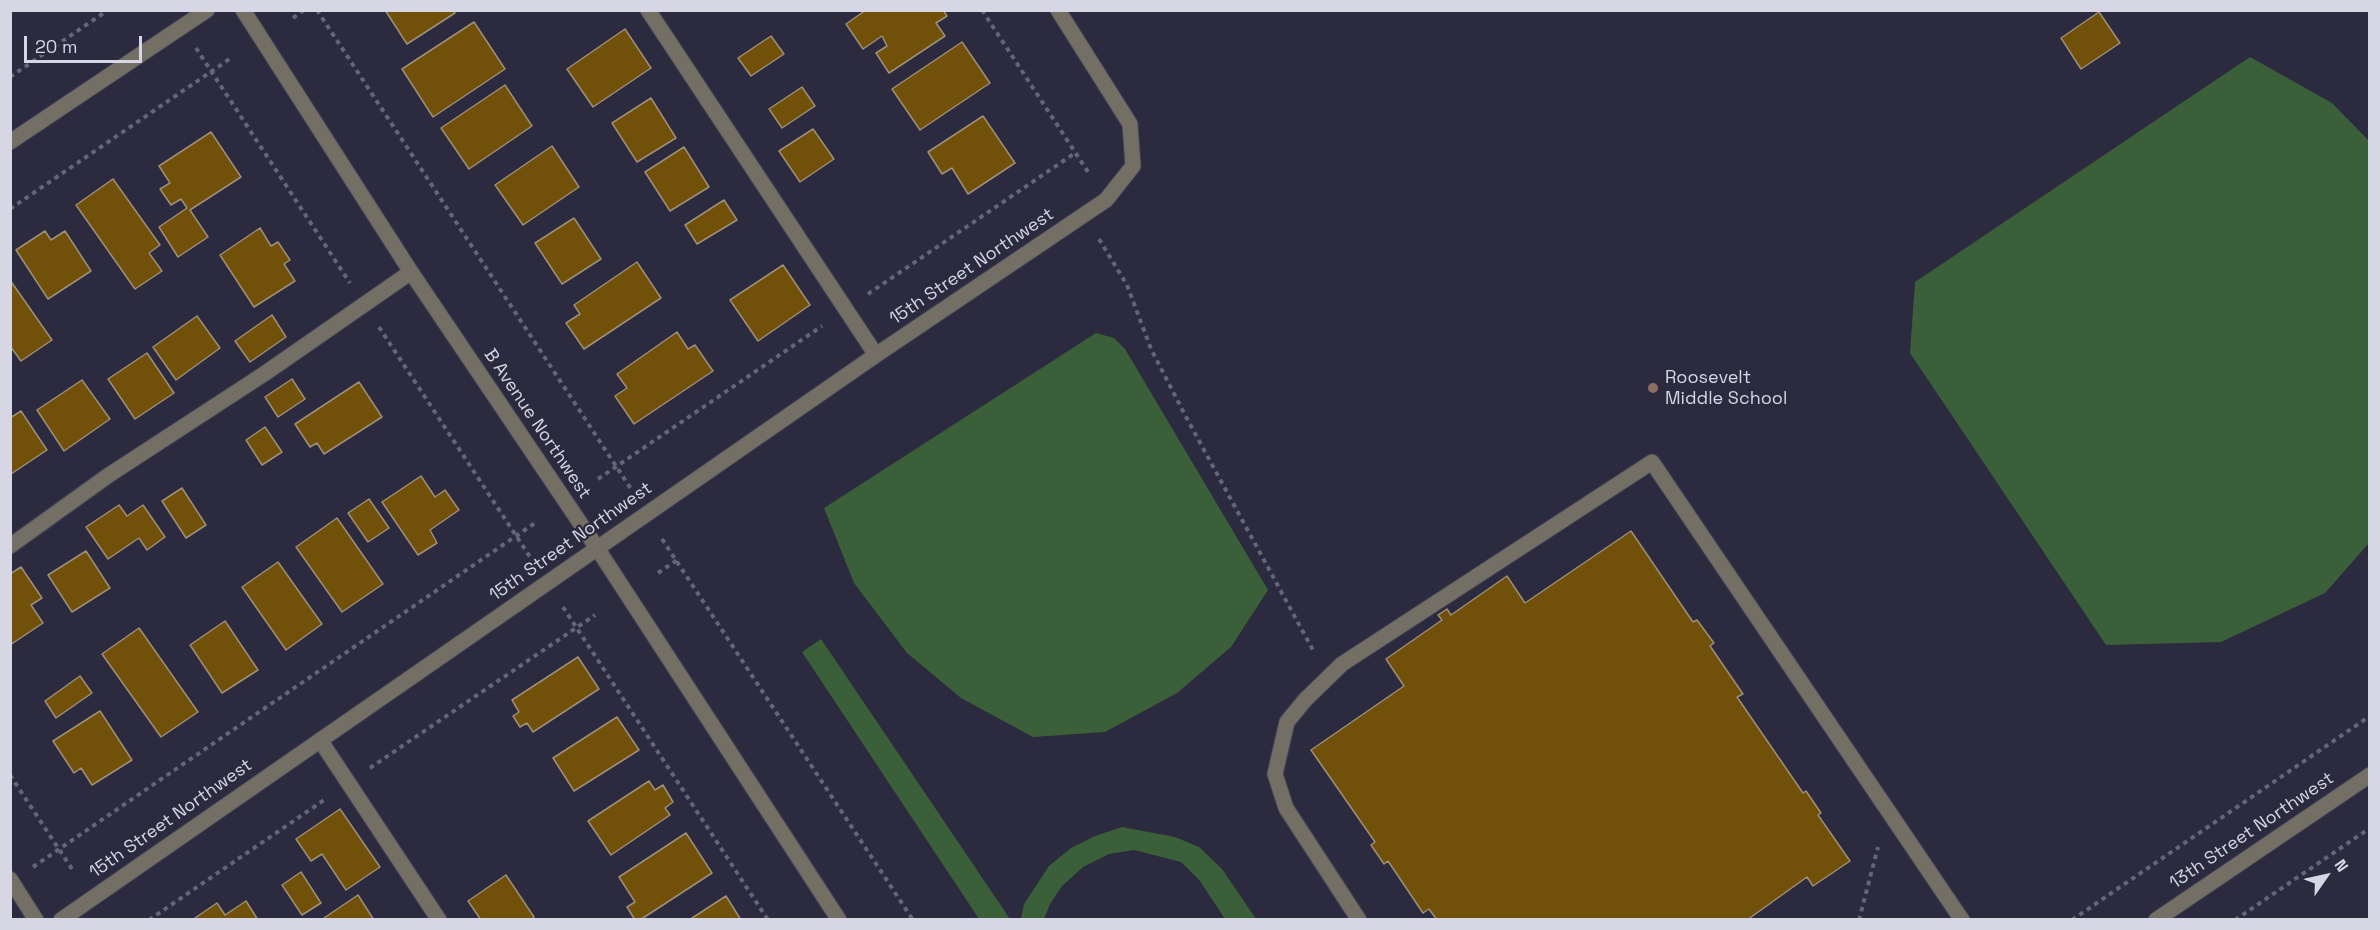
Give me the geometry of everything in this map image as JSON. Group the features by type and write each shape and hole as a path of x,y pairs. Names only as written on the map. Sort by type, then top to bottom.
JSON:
{"street":[{"path":"10,142 207,10"},
{"name":"B Avenue Northwest","path":"243,10 411,272 597,548 839,920"},
{"path":"648,10 876,355"},
{"name":"15th Street Northwest","path":"61,920 876,355 1106,201 1133,166 1131,124 1058,10"},
{"path":"10,546 109,475 254,381 411,272"},
{"path":"1359,920 1286,808 1275,774 1287,722 1305,700 1342,664 1652,462 1962,920"},
{"path":"320,740 439,920"},
{"name":"13th Street Northwest","path":"2156,920 2370,775"},
{"path":"10,879 36,920"}],"path":[{"path":"10,77 108,10"},
{"path":"293,18 304,10"},
{"path":"317,10 631,489"},
{"path":"982,10 1090,175"},
{"path":"10,209 231,58"},
{"path":"1097,236 1127,285 1151,350 1316,657"},
{"path":"28,871 535,523"},
{"path":"662,539 913,920"},
{"path":"658,573 677,560"},
{"path":"562,606 768,920"},
{"path":"2072,920 2370,716"},
{"path":"10,775 74,872"},
{"path":"2235,920 2370,828"},
{"path":"1859,920 1878,844"}],"green space":[{"path":"2250,57 2332,103 2369,141 2369,543 2325,593 2221,642 2106,645 1910,353 1915,282"},
{"path":"1096,333 1114,338 1125,349 1268,590 1231,647 1177,693 1105,732 1033,737 961,698 907,653 854,583 824,508"},
{"path":"821,639 1010,919 979,919 802,652"},
{"path":"1122,827 1175,837 1199,847 1222,869 1256,919 1225,919 1200,881 1181,862 1134,850 1109,854 1083,867 1062,886 1050,904 1044,919 1021,919 1024,904 1049,866 1071,848 1095,836"}],"building":[{"path":"385,10 453,10 455,13 407,44"},
{"path":"866,10 943,10 947,16 936,23 945,36 889,73 876,53 887,46 882,36 863,49 846,24"},
{"path":"2099,12 2120,43 2081,69 2061,38"},
{"path":"474,22 505,69 433,117 402,69"},
{"path":"625,29 651,68 593,107 567,69"},
{"path":"771,36 784,54 751,76 738,58"},
{"path":"962,42 990,83 920,130 892,89"},
{"path":"505,85 532,126 469,169 441,128"},
{"path":"802,87 815,106 782,128 769,109"},
{"path":"651,98 676,138 637,162 612,123"},
{"path":"983,116 1015,163 968,194 952,168 942,174 928,152"},
{"path":"813,129 834,159 800,182 779,151"},
{"path":"211,132 241,177 190,210 208,237 178,257 159,227 187,208 181,199 171,205 160,189 170,183 159,166"},
{"path":"552,146 579,187 523,225 495,185"},
{"path":"684,147 709,187 670,211 645,172"},
{"path":"113,179 160,245 149,253 162,271 135,289 76,205"},
{"path":"724,200 737,220 697,244 685,225"},
{"path":"574,218 601,259 562,284 535,243"},
{"path":"260,228 271,246 278,242 290,260 284,264 295,281 254,307 220,255"},
{"path":"45,231 51,240 65,231 91,271 48,299 16,250"},
{"path":"637,262 661,298 584,349 566,323 580,314 574,305"},
{"path":"783,265 810,305 758,341 730,300"},
{"path":"10,280 52,340 21,361 10,346"},
{"path":"272,315 286,337 250,362 235,341"},
{"path":"197,316 220,348 176,380 153,347"},
{"path":"677,332 688,349 695,345 713,371 634,424 615,396 627,388 617,374"},
{"path":"147,353 174,393 135,419 108,379"},
{"path":"292,379 305,399 278,417 265,397"},
{"path":"82,380 110,419 64,451 37,410"},
{"path":"359,382 382,417 324,454 317,443 310,447 295,424"},
{"path":"21,411 47,450 11,474 10,418"},
{"path":"265,427 282,452 262,465 246,440"},
{"path":"421,476 435,497 445,490 459,510 430,530 437,543 418,555 382,502"},
{"path":"182,488 206,525 186,538 162,501"},
{"path":"369,499 389,528 368,542 348,513"},
{"path":"119,505 127,516 143,505 165,537 147,550 139,538 108,559 86,527"},
{"path":"337,518 383,584 342,612 296,547"},
{"path":"1631,531 1693,622 1697,620 1714,643 1710,646 1743,694 1737,697 1803,793 1806,791 1821,813 1818,815 1850,861 1813,886 1807,877 1747,920 1437,920 1429,909 1423,913 1388,861 1384,864 1371,845 1375,842 1311,750 1404,686 1386,659 1442,620 1438,615 1447,609 1451,615 1507,576 1525,603"},
{"path":"86,551 110,588 72,612 48,575"},
{"path":"278,562 322,624 286,650 242,587"},
{"path":"21,567 42,598 31,605 43,623 10,645 10,574"},
{"path":"225,621 258,670 222,693 190,645"},
{"path":"139,628 198,712 161,737 102,654"},
{"path":"578,657 599,689 533,732 527,723 520,727 513,716 519,712 512,700"},
{"path":"80,676 92,693 56,718 45,701"},
{"path":"100,711 132,760 92,785 81,768 74,773 53,741"},
{"path":"617,717 639,750 574,791 553,758"},
{"path":"649,781 655,790 663,785 673,802 665,808 670,815 611,855 588,821"},
{"path":"340,809 380,867 346,890 322,854 311,861 296,839"},
{"path":"686,833 712,873 640,920 635,920 627,907 635,902 619,877"},
{"path":"301,872 321,903 302,915 282,885"},
{"path":"506,875 534,917 531,920 481,920 468,901"},
{"path":"358,895 374,920 325,920 324,918"},
{"path":"726,896 741,920 689,920"},
{"path":"246,901 258,920 192,920 217,903 225,915"}],"place":[{"name":"Roosevelt Middle School","path":"1653,388"}]}
